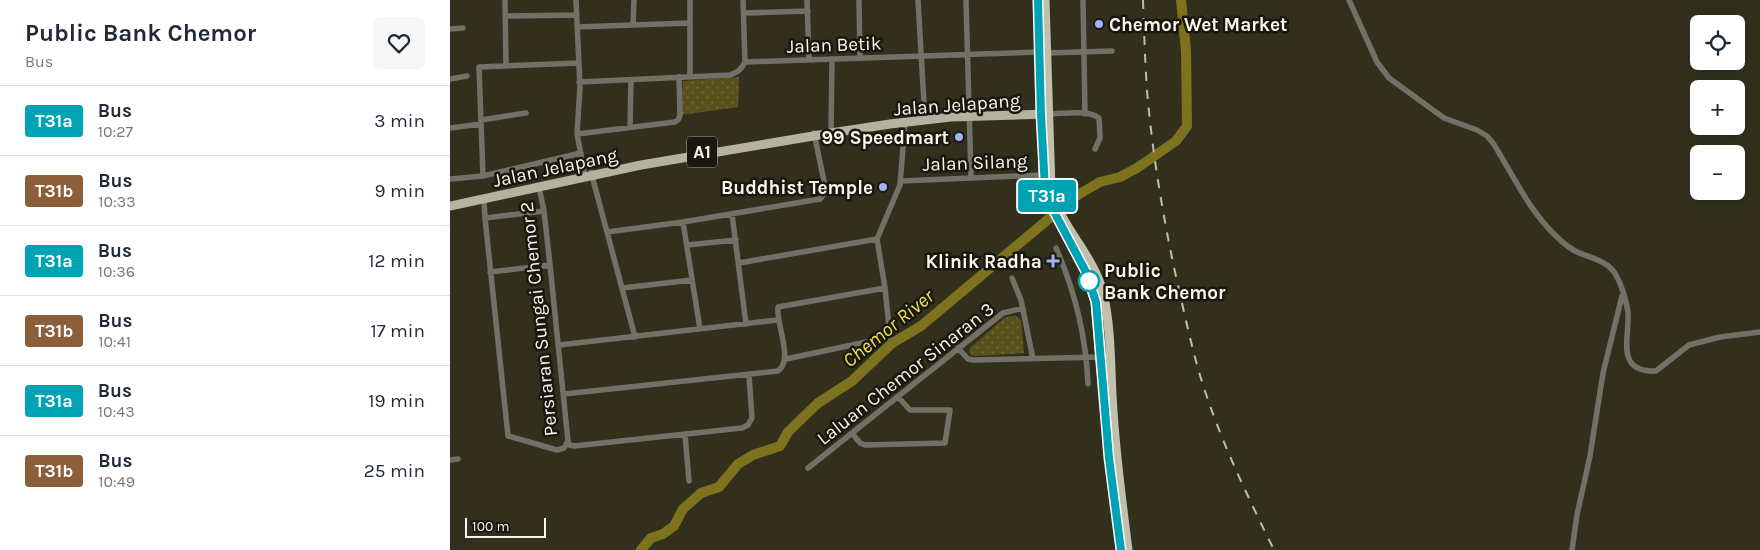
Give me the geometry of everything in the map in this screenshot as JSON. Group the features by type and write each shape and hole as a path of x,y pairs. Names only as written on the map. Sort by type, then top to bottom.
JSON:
{"highway":[{"path":"1038,0 1043,53"},
{"path":"1045,0 1043,114 1047,174 1052,203 1081,261 1096,302 1109,458 1121,550"},
{"path":"1062,222 1094,268 1105,300 1109,333 1116,456 1128,550"},
{"path":"1100,357 1105,347 1105,300"},
{"path":"1100,357 1106,364 1111,381"}],"main road":[{"name":"Jalan Jelapang","path":"450,200 831,131 925,118 969,115 1043,114"},
{"name":"Jalan Jelapang","path":"831,131 925,118"},
{"name":"Jalan Jelapang","path":"450,206 539,187 588,174"}],"street":[{"path":"505,0 506,66"},
{"path":"576,0 579,63 577,134 581,153 607,232 635,337"},
{"path":"634,0 634,25"},
{"path":"690,0 690,77"},
{"path":"579,82 730,75 738,72 745,62 744,0"},
{"path":"807,0 809,60"},
{"path":"859,0 860,58"},
{"path":"918,0 925,118"},
{"path":"966,0 971,177"},
{"path":"1083,0 1085,114"},
{"path":"1349,0 1377,62 1388,78 1444,118 1477,130 1487,136 1522,192 1550,230 1574,250 1609,266 1617,277 1628,311 1626,353 1632,363 1643,370 1656,371 1661,369 1689,345 1720,337 1760,332"},
{"path":"744,13 808,11"},
{"path":"506,16 577,15"},
{"path":"577,27 690,22"},
{"path":"450,29 463,28"},
{"name":"Jalan Betik","path":"745,62 1112,51"},
{"path":"831,131 832,59"},
{"path":"483,176 479,67 579,63"},
{"path":"450,78 467,76"},
{"path":"577,134 675,122 680,116 680,77"},
{"path":"630,80 630,128"},
{"path":"450,128 526,113"},
{"path":"1043,114 1085,114 1094,115 1099,118 1100,138 1096,149"},
{"path":"786,359 890,337 877,239 901,181 905,122"},
{"path":"607,232 683,222 820,199 826,192 814,134"},
{"path":"450,179 483,176 581,153"},
{"name":"Jalan Silang","path":"901,181 1047,174"},
{"name":"Persiaran Sungai Chemor 2","path":"539,187 544,211 564,394 568,441 565,446"},
{"path":"484,199 508,436 557,450 565,446 742,428 748,426 752,418 749,375"},
{"path":"485,218 544,211"},
{"path":"732,214 746,324"},
{"path":"683,222 700,329"},
{"path":"739,263 877,239"},
{"path":"687,245 736,240"},
{"path":"1056,248 1070,283 1087,357 1088,384"},
{"path":"490,272 550,265"},
{"path":"1012,278 1023,308 1033,359"},
{"path":"622,288 692,280"},
{"path":"564,394 778,372 783,368 786,359 778,320 777,310 780,306 885,288"},
{"path":"1572,550 1576,515 1590,456 1603,373 1623,294"},
{"name":"Laluan Chemor Sinaran 3","path":"808,468 1003,313 1023,308"},
{"path":"559,345 778,320"},
{"path":"958,348 970,360 1100,357"},
{"path":"852,433 860,443 865,445 945,444 950,410 910,410 898,397"},
{"path":"685,434 689,481"},
{"path":"450,460 458,459"}],"shaded area":[{"path":"739,77 738,107 681,115 683,81"},
{"path":"1016,316 1021,320 1024,353 971,355 969,352 970,348 1004,318"}],"waterway":[{"name":"Chemor River","path":"641,550 651,538 663,534 674,526 683,509 701,493 719,487 738,464 753,455 780,446 788,432 818,403 852,381 891,344 921,326 1076,196 1100,182 1120,177 1137,168 1176,141 1187,126 1186,51 1181,0"}],"railway":[{"path":"1143,0 1147,91 1156,171 1165,224 1190,338 1202,383 1213,414 1246,492 1274,550"}],"bus line":[{"name":"T31a","path":"1038,0 1045,189 1050,204 1086,272 1096,302 1109,458 1121,550"}],"place":[{"name":"Chemor Wet Market","path":"1099,24"},
{"name":"99 Speedmart","path":"959,137"},
{"name":"Buddhist Temple","path":"883,187"},
{"name":"Klinik Radha","path":"1053,261"},
{"name":"Public Bank Chemor","path":"1089,281"}]}
